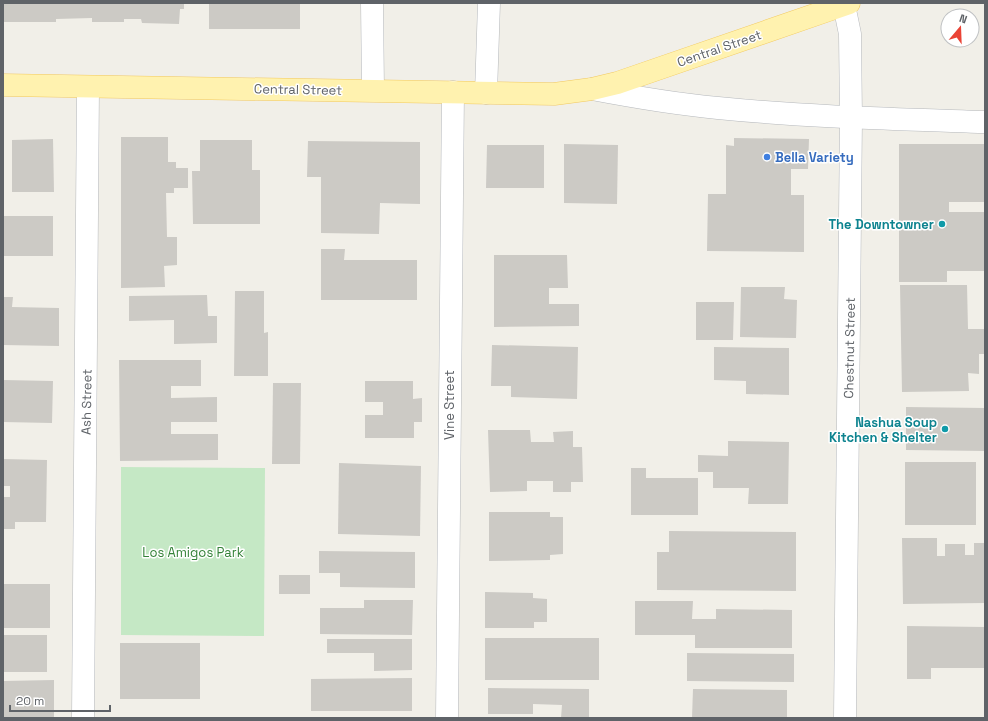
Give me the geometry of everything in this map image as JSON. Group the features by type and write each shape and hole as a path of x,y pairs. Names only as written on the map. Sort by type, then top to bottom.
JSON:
{"main road":[{"name":"Central Street","path":"3,85 554,94 592,89 624,81 846,4"}],"street":[{"path":"372,3 373,90"},
{"path":"486,93 489,3"},
{"name":"Chestnut Street","path":"845,718 851,118 850,34 846,4"},
{"name":"Ash Street","path":"83,718 88,87"},
{"name":"Central Street","path":"592,89 658,101 719,108 851,118 985,122"},
{"name":"Vine Street","path":"447,718 453,92"}],"green space":[{"name":"Los Amigos Park","path":"121,467 265,468 264,636 121,635"}],"building":[{"path":"3,3 184,3 184,9 180,9 179,24 142,23 141,19 124,19 124,22 92,22 92,18 56,19 56,22 3,22"},
{"path":"209,3 300,3 300,29 209,29"},
{"path":"121,137 168,137 168,162 176,162 176,168 188,168 188,188 174,188 174,193 166,193 167,237 177,237 177,265 164,266 165,287 121,288"},
{"path":"734,138 809,139 808,169 791,169 791,195 804,195 804,252 707,251 708,194 726,194 726,145 734,146"},
{"path":"53,139 54,192 12,192 12,140"},
{"path":"200,140 252,140 252,170 260,170 260,224 193,224 192,171 200,171"},
{"path":"308,141 420,142 420,204 380,203 379,234 321,233 321,177 307,177"},
{"path":"564,144 618,145 617,204 564,203"},
{"name":"The Downtowner","path":"899,144 985,144 985,202 949,202 949,212 985,212 985,271 947,271 947,282 899,282"},
{"path":"487,145 544,145 544,188 486,188"},
{"path":"3,216 53,216 53,256 3,256"},
{"path":"321,249 345,249 344,260 417,260 417,300 321,300"},
{"path":"494,255 567,255 568,288 549,288 549,304 579,304 579,326 494,327"},
{"path":"900,285 967,285 968,329 985,329 985,354 979,354 979,374 968,373 969,391 902,392"},
{"path":"741,287 785,287 784,299 797,300 796,338 740,337"},
{"path":"235,291 264,291 264,333 268,332 268,376 234,376"},
{"path":"207,295 208,316 217,316 217,343 174,344 174,320 129,321 129,296"},
{"path":"3,297 13,297 12,307 59,308 59,346 3,345"},
{"path":"696,302 734,302 733,340 696,340"},
{"path":"492,345 578,347 577,399 511,397 511,386 491,386"},
{"path":"714,347 789,348 789,395 746,394 746,381 714,380"},
{"path":"119,360 201,360 201,386 171,386 171,398 217,397 217,422 171,422 171,434 218,434 218,460 120,461"},
{"path":"3,380 53,381 52,423 3,422"},
{"path":"365,381 413,381 413,399 422,398 422,422 414,422 414,438 365,438 365,415 383,415 383,402 365,402"},
{"path":"273,383 301,383 300,464 272,464"},
{"name":"Nashua Soup Kitchen & Shelter","path":"906,407 985,408 985,451 906,450"},
{"path":"488,430 530,430 531,442 554,442 553,432 573,431 573,447 582,447 583,482 571,482 571,492 553,492 553,481 527,481 527,491 490,492"},
{"path":"728,441 789,442 788,504 748,504 749,488 713,488 713,472 698,472 698,455 728,456"},
{"path":"3,459 47,460 46,522 15,522 15,529 3,529 3,497 10,497 10,486 3,486"},
{"path":"905,462 976,462 976,525 905,525"},
{"path":"339,463 421,466 420,536 338,534"},
{"path":"631,468 646,468 646,478 698,478 698,515 631,515"},
{"path":"489,512 550,512 550,517 563,517 563,554 550,555 550,560 489,561"},
{"path":"669,531 796,532 796,591 657,590 657,552 669,552"},
{"path":"902,538 937,538 937,556 945,556 945,544 965,544 965,555 974,555 974,543 985,543 985,603 903,604"},
{"path":"319,551 415,552 415,588 340,587 340,573 319,573"},
{"path":"279,575 310,575 310,594 279,594"},
{"path":"3,584 50,584 50,628 3,628"},
{"path":"485,592 533,593 533,598 547,599 547,622 534,622 534,628 485,628"},
{"path":"364,600 413,600 412,635 320,634 320,608 364,608"},
{"path":"635,601 693,601 692,619 716,619 716,609 792,610 792,648 695,648 695,635 635,635"},
{"path":"907,626 985,627 985,668 931,668 931,679 907,679"},
{"path":"3,635 47,635 47,672 3,672"},
{"path":"485,638 599,638 599,680 485,680"},
{"path":"327,639 412,639 412,670 374,671 374,653 327,653"},
{"path":"120,643 200,643 200,699 120,699"},
{"path":"687,653 794,654 794,682 687,681"},
{"path":"412,678 412,711 311,711 311,679"},
{"path":"54,680 54,718 3,718 3,681"},
{"path":"488,688 589,689 589,718 561,718 562,705 533,704 533,714 488,714"},
{"path":"693,689 787,690 787,718 692,718"}],"place":[{"name":"Bella Variety","path":"767,157"},
{"name":"The Downtowner","path":"942,224"},
{"name":"Nashua Soup Kitchen & Shelter","path":"945,429"}]}
